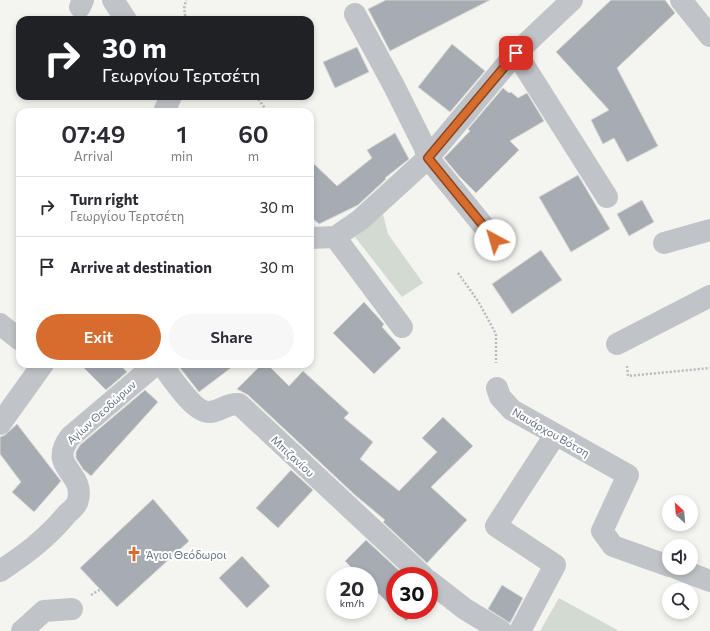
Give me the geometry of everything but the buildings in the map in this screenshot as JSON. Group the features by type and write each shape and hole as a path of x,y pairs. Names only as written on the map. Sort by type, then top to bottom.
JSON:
{"street":[{"path":"113,0 123,16"},
{"path":"314,238 335,237 360,220 428,158 516,53 572,0"},
{"path":"681,0 710,36"},
{"path":"355,14 394,86 424,146 428,158 495,240"},
{"path":"516,53 607,197"},
{"path":"664,243 710,230"},
{"path":"335,237 402,327"},
{"path":"617,344 710,296"},
{"path":"0,324 16,337"},
{"path":"0,424 40,368"},
{"name":"Αγίων Θεοδώρων","path":"0,571 48,536 77,504 79,489 77,482 62,461 64,445 70,437 151,368"},
{"name":"Μπιζανίου","path":"164,368 193,405 200,411 210,412 227,405 239,404 413,567"},
{"name":"Ναυάρχου Βότση","path":"497,388 500,396 512,410 628,475 602,531 613,546 662,564"},
{"path":"520,631 554,565 496,526 555,435"},
{"path":"694,575 710,581"},
{"path":"438,588 465,609 501,631"},
{"path":"22,631 44,611 72,609"}],"path":[{"path":"185,16 184,9 186,0"},
{"path":"458,273 478,301 496,334 497,388"},
{"path":"627,364 628,376 710,368"}],"shaded area":[{"path":"383,214 388,234 423,283 402,297 355,237"},
{"path":"559,598 619,631 540,631"}],"place":[{"name":"Άγιοι Θεόδωροι","path":"134,554"}],"route":[{"path":"495,240 428,158 516,53"}]}
